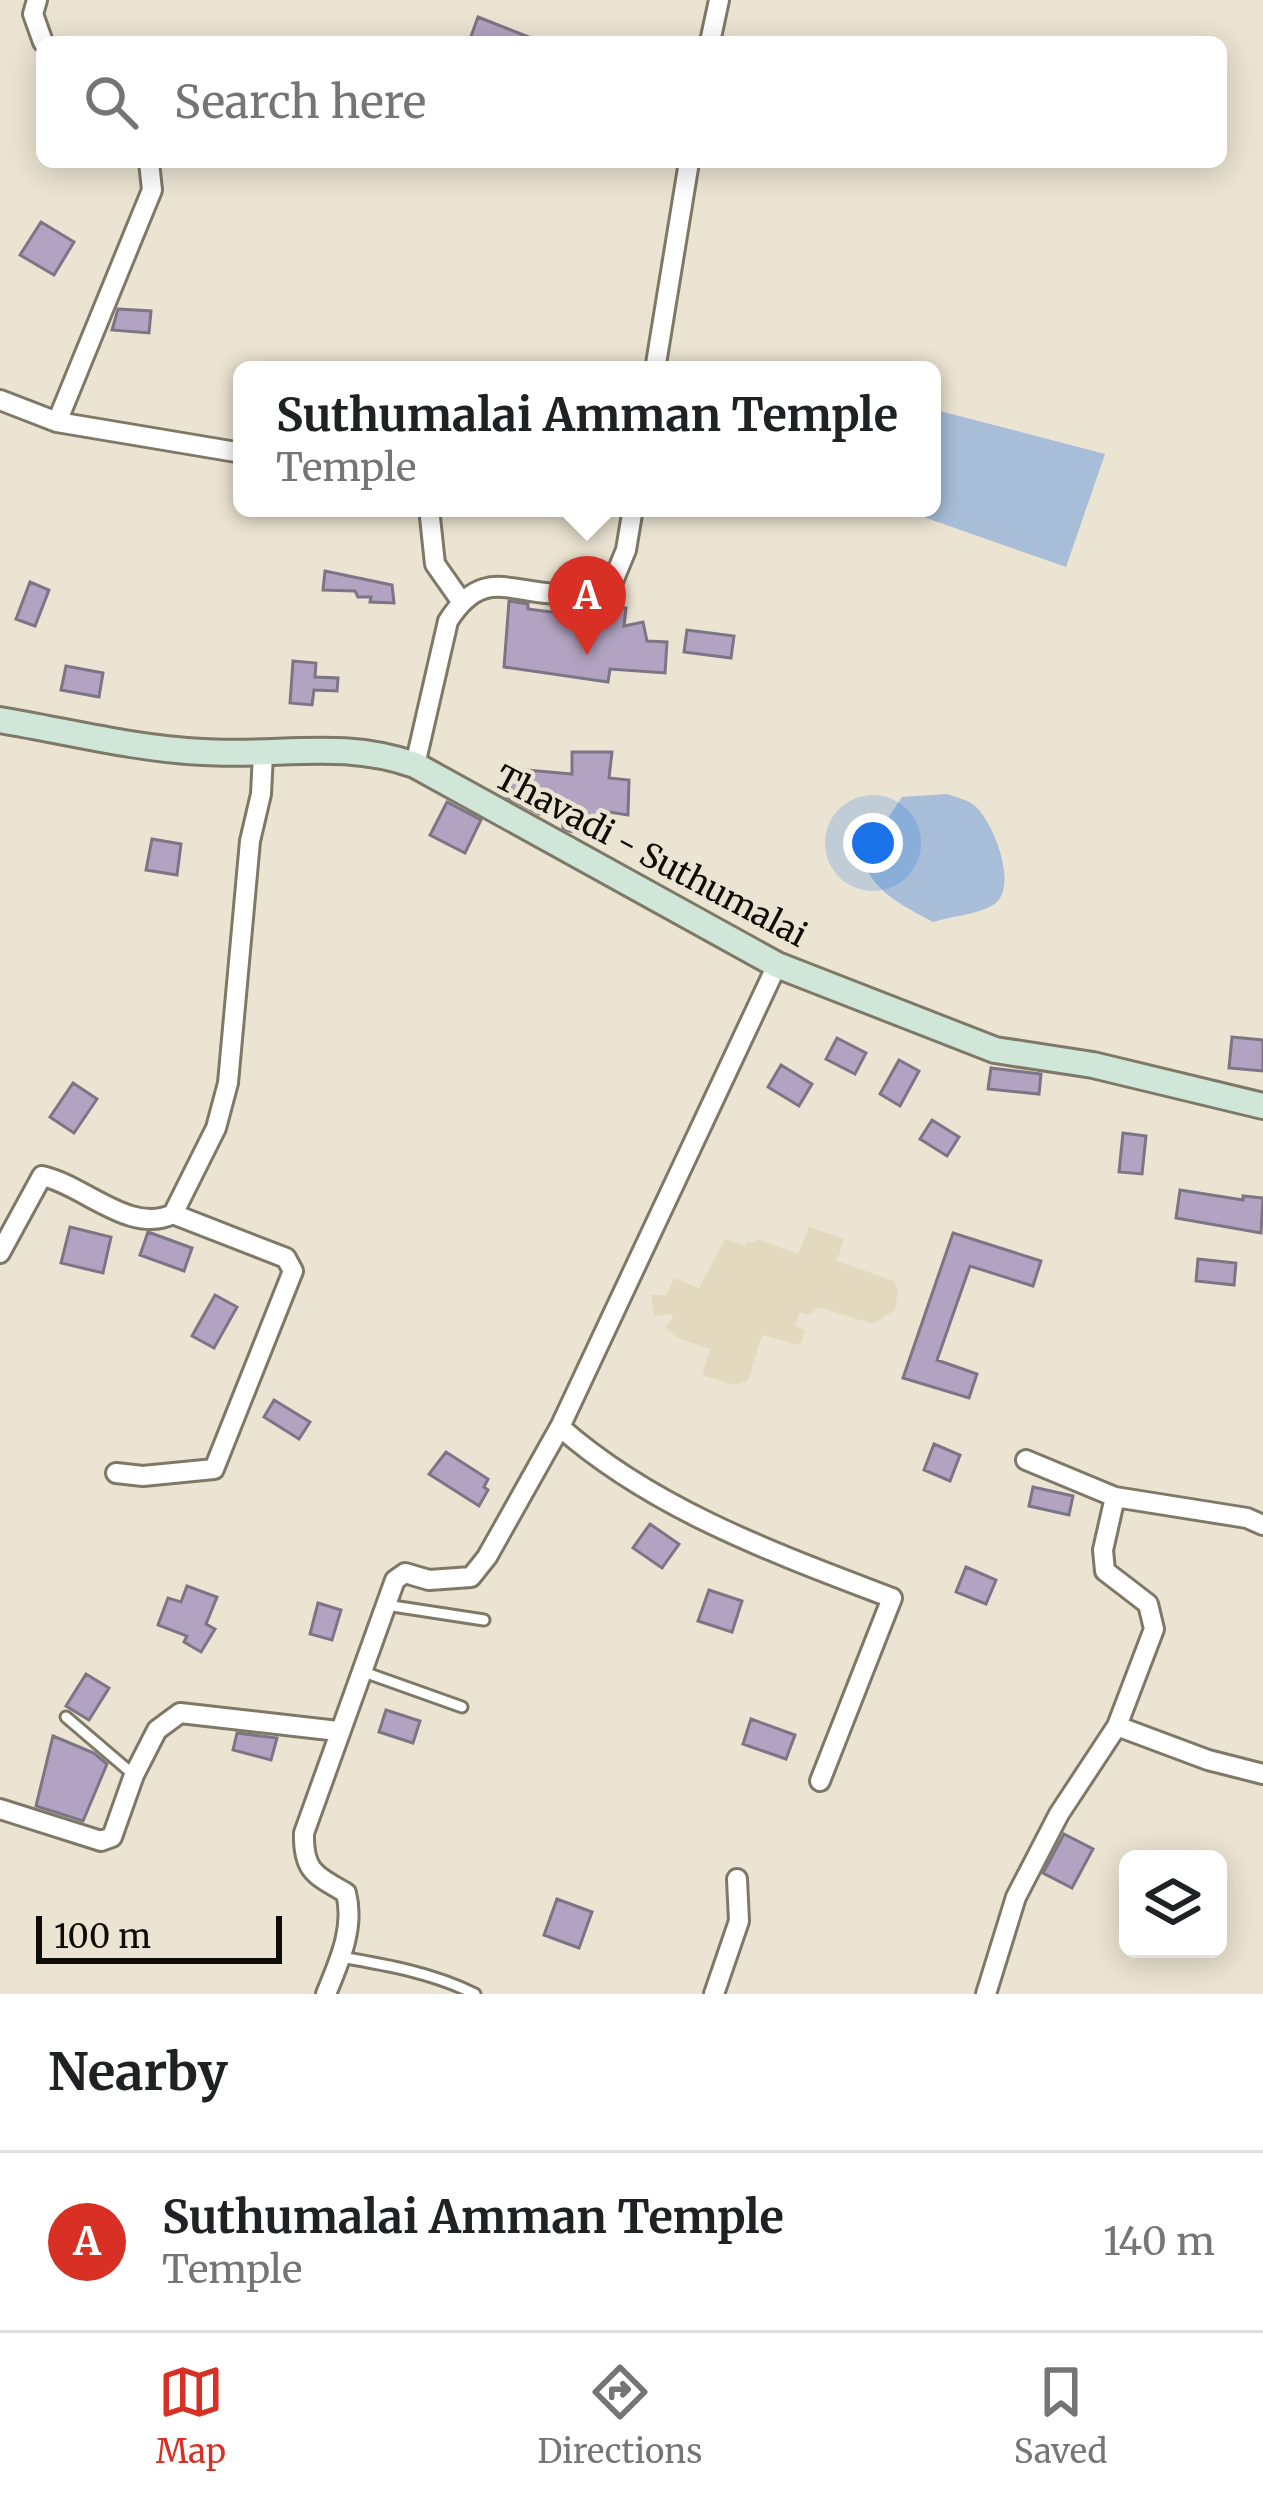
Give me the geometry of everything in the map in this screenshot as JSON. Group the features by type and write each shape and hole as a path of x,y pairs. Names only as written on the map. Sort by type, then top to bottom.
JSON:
{"main road":[{"name":"Thavadi - Suthumalai","path":"0,720 196,752 263,754 337,748 376,752 415,765 776,965 994,1050 1094,1066 1263,1106"}],"street":[{"path":"37,0 33,14 41,36"},
{"path":"711,36 719,0"},
{"path":"56,422 152,190 150,168"},
{"path":"656,361 688,168"},
{"path":"0,400 56,422 233,452"},
{"path":"430,517 435,564 461,601"},
{"path":"415,765 448,621 461,601 487,585 562,595 614,579 626,550 631,517"},
{"path":"0,1253 42,1176 64,1181 129,1216 160,1221 173,1214 215,1128 228,1083 250,841 261,794 263,754"},
{"path":"326,1994 351,1912 346,1893 317,1876 304,1859 304,1833 395,1580 405,1573 429,1580 471,1577 488,1558 560,1427 776,965"},
{"path":"116,1473 143,1476 214,1469 293,1270 286,1258 173,1214"},
{"path":"560,1427 595,1458 745,1542 892,1598 820,1780"},
{"path":"1026,1460 1114,1497 1247,1518 1263,1525"},
{"path":"986,1994 1016,1898 1059,1814 1117,1726 1154,1629 1148,1604 1106,1571 1103,1550 1114,1497"},
{"path":"0,1809 101,1840 112,1837 134,1775 157,1730 180,1713 338,1731"},
{"path":"1117,1726 1208,1760 1263,1774"},
{"path":"714,1994 739,1922 737,1880"}],"lane":[{"path":"386,1605 484,1620"},
{"path":"361,1671 462,1707"},
{"path":"66,1717 134,1775"},
{"path":"341,1957 398,1967 475,1994"}],"shaded area":[{"path":"809,1227 844,1239 837,1261 894,1281 898,1291 895,1310 873,1324 818,1307 809,1315 800,1312 795,1326 805,1330 800,1345 762,1335 748,1381 735,1385 702,1375 710,1349 678,1338 665,1327 673,1318 671,1314 654,1316 651,1295 667,1295 674,1278 699,1288 725,1239 745,1246 757,1239 798,1254"}],"water":[{"path":"941,411 1105,454 1066,567 924,517 941,517"},
{"path":"947,794 971,803 981,813 995,837 1005,881 1003,893 991,906 933,922 880,888 862,856 902,797"}],"building":[{"path":"478,17 526,36 471,36"},
{"path":"41,222 74,242 54,275 20,255"},
{"path":"118,309 151,311 149,333 112,330"},
{"path":"325,571 392,585 394,603 370,602 371,597 358,597 355,591 323,590"},
{"path":"30,582 49,590 35,626 16,619"},
{"path":"614,598 614,606 626,608 624,626 643,622 647,641 667,642 665,673 610,669 608,682 504,667 509,601 528,604 528,609 597,618 597,600"},
{"path":"687,630 734,636 731,658 684,652"},
{"path":"293,661 316,663 315,677 338,678 337,691 314,690 312,705 290,703"},
{"path":"66,666 103,673 99,697 61,690"},
{"path":"572,752 612,752 609,778 629,780 628,815 609,812 609,837 569,831 563,828 563,816 539,814 507,797 516,769 572,774"},
{"path":"447,802 481,820 465,853 430,835"},
{"path":"152,839 181,844 177,875 146,870"},
{"path":"1232,1037 1263,1040 1263,1071 1229,1068"},
{"path":"837,1038 866,1053 855,1074 826,1059"},
{"path":"899,1060 919,1071 900,1106 880,1094"},
{"path":"781,1065 812,1084 799,1106 768,1087"},
{"path":"991,1068 1041,1074 1039,1094 988,1089"},
{"path":"73,1083 97,1099 74,1133 50,1117"},
{"path":"932,1120 959,1137 947,1156 920,1139"},
{"path":"1123,1133 1146,1136 1142,1174 1119,1172"},
{"path":"1180,1190 1243,1200 1243,1196 1263,1198 1261,1233 1176,1218"},
{"path":"70,1227 111,1237 103,1273 61,1263"},
{"path":"148,1232 192,1248 184,1271 140,1255"},
{"path":"953,1233 1041,1261 1033,1286 970,1266 937,1360 977,1374 969,1398 903,1378"},
{"path":"1198,1259 1236,1263 1234,1285 1196,1281"},
{"path":"215,1295 237,1307 214,1348 192,1336"},
{"path":"274,1400 310,1422 299,1439 264,1417"},
{"path":"934,1444 960,1455 950,1481 924,1470"},
{"path":"446,1452 488,1479 479,1506 429,1474"},
{"path":"1033,1487 1073,1496 1069,1515 1029,1506"},
{"path":"650,1524 679,1544 662,1568 633,1548"},
{"path":"966,1567 996,1580 986,1604 956,1592"},
{"path":"187,1586 217,1597 206,1624 215,1629 201,1652 184,1642 187,1636 158,1625 168,1598 181,1602"},
{"path":"709,1590 742,1601 732,1632 698,1621"},
{"path":"318,1603 341,1610 332,1640 310,1634"},
{"path":"86,1674 109,1688 89,1720 66,1706"},
{"path":"386,1710 420,1721 413,1743 379,1732"},
{"path":"751,1719 795,1735 786,1759 743,1744"},
{"path":"237,1733 277,1738 271,1760 233,1750"},
{"path":"53,1736 94,1753 107,1764 83,1821 36,1806"},
{"path":"1064,1834 1093,1849 1072,1888 1043,1873"},
{"path":"557,1899 592,1912 579,1948 544,1935"}],"place":[{"name":"Suthumalai Amman Temple","path":"587,655"}]}
